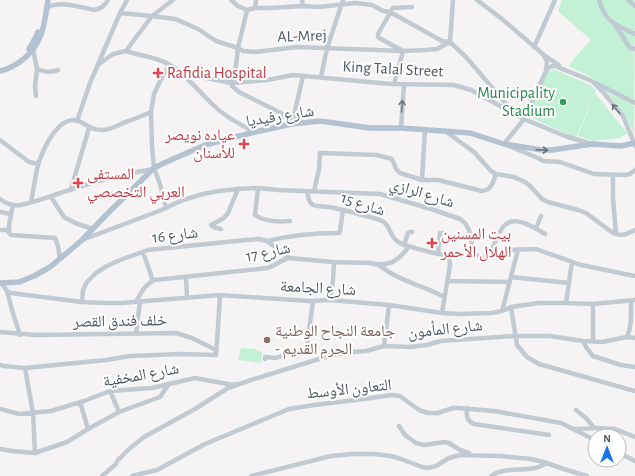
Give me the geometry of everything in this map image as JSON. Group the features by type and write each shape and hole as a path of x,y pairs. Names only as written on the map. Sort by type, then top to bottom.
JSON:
{"main road":[{"path":"0,67 14,62 25,54 29,48 39,30 44,0"},
{"path":"0,71 18,64 33,49 40,38 46,8 51,1"},
{"name":"شارع رفيديا","path":"1,283 19,282 50,268 82,240 154,168 205,145 254,132 292,124 320,121 370,128 401,128 470,133 504,144 542,150 592,144 622,146 635,144"}],"street":[{"path":"51,1 75,4 97,10 103,7 108,0"},
{"path":"77,121 90,83 127,0"},
{"path":"126,51 152,16 173,0"},
{"path":"231,0 238,6 247,10 255,8 303,6 319,7 342,2 372,5 383,11 390,12 442,41 450,42 466,57 515,114"},
{"path":"255,8 256,0"},
{"path":"302,0 303,6"},
{"path":"450,42 453,0"},
{"path":"477,0 544,55 565,70"},
{"path":"534,47 555,0"},
{"path":"599,0 601,9 608,19 635,34"},
{"path":"628,0 635,6"},
{"path":"321,77 342,2"},
{"path":"394,84 403,51 378,37 378,34 393,8 412,7"},
{"path":"247,10 238,48 236,66 231,83 232,86 239,92 281,113 292,124"},
{"name":"AL-Mrej","path":"120,13 175,19 198,29 216,41 243,51 255,52 297,47 403,51 437,49 450,42"},
{"path":"614,23 630,48 635,49"},
{"path":"33,49 37,69 35,86 36,96"},
{"path":"98,65 112,54 126,51 137,55 159,59 182,73 211,104 232,121 254,132"},
{"path":"544,55 547,62 546,70 524,119 504,144 543,161 560,162 594,174 628,175 635,170"},
{"path":"166,208 154,168 151,112 154,94 162,77 170,65"},
{"path":"546,70 552,66 555,66 592,81 635,103"},
{"path":"37,69 45,73 58,70"},
{"name":"King Talal Street","path":"182,73 231,83 267,80 294,75 394,84 454,85 471,90 524,119 565,136 592,144"},
{"path":"292,124 303,76"},
{"path":"592,81 622,116 635,144"},
{"path":"401,128 404,84"},
{"path":"31,202 38,164 53,132 65,123 77,121 83,123 89,128 103,130 151,112"},
{"path":"71,189 89,128"},
{"path":"422,180 425,130"},
{"path":"445,131 474,152 489,169 496,174 514,177 525,182 542,199 586,213 613,233 625,235 635,230"},
{"path":"0,140 29,162 38,164"},
{"path":"82,240 93,237 183,200 203,194 219,191 258,188 314,191 320,152 377,155 389,158 393,161 398,172 422,180 438,180 484,191 490,188 496,174"},
{"path":"0,199 7,204 20,205 51,197 71,189 154,168"},
{"path":"613,175 613,199 616,234"},
{"path":"258,188 255,215 259,218 275,222 290,221"},
{"path":"221,229 211,225 224,218 228,213 238,189"},
{"name":"شارع 15","path":"308,191 309,200 316,206 327,206 354,212 383,222 388,226 393,237 399,243 404,245"},
{"name":"شارع الرازي","path":"314,191 380,194 452,215 463,220 467,226 475,254 482,257 490,256"},
{"path":"51,197 64,216 75,223 93,229"},
{"path":"12,205 8,230 9,233 11,235 55,238 60,259"},
{"name":"شارع 16","path":"82,302 83,290 87,282 96,273 106,266 148,250 259,239 267,241 312,233 339,233 343,210"},
{"path":"0,212 11,214"},
{"path":"536,228 541,216"},
{"path":"490,256 493,244 501,229 506,224 514,221 525,223 545,234"},
{"path":"0,230 8,230"},
{"path":"412,232 408,233 404,245 449,258 450,261 442,312"},
{"path":"438,254 440,233 444,233"},
{"path":"267,241 289,258"},
{"name":"شارع 17","path":"153,281 266,268 274,266 284,259 289,258 334,262 378,264 390,263 404,254 409,246"},
{"path":"490,256 510,250 538,249 581,265 635,276"},
{"path":"502,311 518,250"},
{"path":"136,334 138,301 143,289 153,281 143,252"},
{"path":"330,300 334,262"},
{"path":"566,303 572,262"},
{"path":"378,264 389,273 444,297"},
{"path":"186,277 187,297"},
{"path":"447,281 510,280 569,283"},
{"path":"1,283 7,291 20,335"},
{"name":"شارع الجامعة","path":"7,291 11,293 82,302 110,303 220,295 389,304 442,312 471,314 502,311 511,307 539,303 594,304 633,301"},
{"path":"0,365 25,368 99,361 130,356 181,354 216,355 220,295"},
{"path":"264,358 277,358 289,353 302,352 305,350 307,346 313,301"},
{"path":"627,337 630,331 633,301"},
{"path":"384,346 389,304"},
{"path":"593,341 594,304"},
{"path":"511,307 517,345 522,352 533,361 635,391"},
{"name":"خلف فندق القصر","path":"0,332 20,335 136,334 176,332 216,350"},
{"name":"شارع المأمون","path":"102,476 116,464 117,461 132,446 146,436 228,388 332,355 366,351 384,346 427,345 441,341 515,336 550,336 582,341 602,342 627,337 635,338"},
{"path":"582,341 593,356 621,365 635,367"},
{"path":"25,368 33,413 35,453"},
{"name":"شارع المخفية","path":"0,409 19,414 51,411 110,391 152,388 195,378 233,385 241,383"},
{"path":"0,449 35,453 67,442 88,428 119,412 160,397 169,384"},
{"path":"110,391 119,412"},
{"name":"التعاون الأوسط","path":"132,476 156,470 205,444 289,409 392,395 400,396 416,408 428,413 438,414 456,408 494,411 561,423 587,436"},
{"path":"80,402 88,428"},
{"path":"467,408 466,414 468,419 474,424 549,435"},
{"path":"576,410 587,419 594,428"},
{"path":"399,426 405,435 416,443 424,445 445,442 471,454"},
{"path":"574,429 587,428"},
{"path":"251,476 331,456 348,454 374,454 391,456 428,468 437,466 451,457 463,454 525,459 547,463 587,476"},
{"path":"491,476 492,474 507,470 538,468 547,463"}],"green space":[{"path":"562,0 635,0 634,143 633,131 623,112 611,97 594,79 569,66 591,40 558,11"},
{"name":"Municipality Stadium","path":"553,69 590,85 596,90 576,138 530,117 529,114 548,70 551,71"},
{"path":"595,93 627,133 620,138 592,141 578,136"},
{"path":"241,348 256,349 256,351 262,352 261,363 238,360"}],"place":[{"name":"Rafidia Hospital","path":"158,73"},
{"name":"Municipality Stadium","path":"563,102"},
{"name":"عياده نويصر للأسنان","path":"244,144"},
{"name":"المستفى العربي التخصصي","path":"78,183"},
{"name":"بيت المسنين الهلال الأحمر","path":"432,243"},
{"name":"جامعة النجاح الوطنية - الحرم القديم","path":"267,340"}]}
